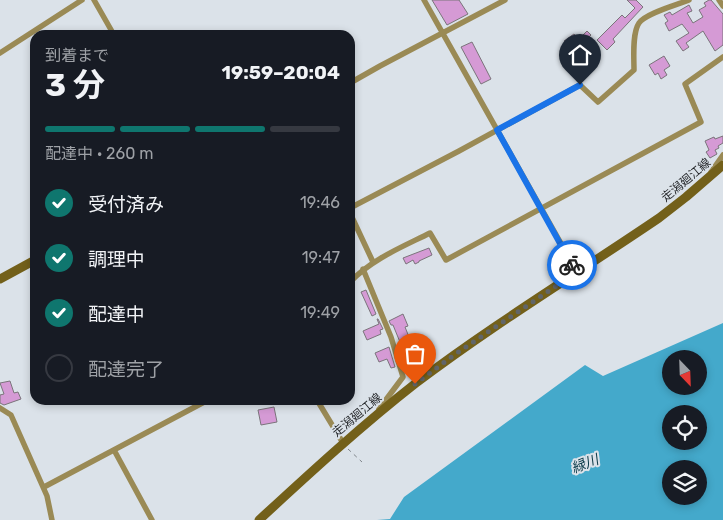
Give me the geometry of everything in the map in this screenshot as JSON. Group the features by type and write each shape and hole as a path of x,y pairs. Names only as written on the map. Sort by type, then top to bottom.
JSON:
{"main road":[{"name":"走潟廻江線","path":"259,520 343,443 454,355 659,218 723,165"},
{"path":"0,279 30,263"}],"street":[{"path":"36,30 82,0"},
{"path":"94,0 111,30"},
{"path":"424,0 577,272"},
{"path":"355,81 505,0"},
{"path":"355,205 580,85 598,102 634,70 636,32 639,23 646,17 689,0"},
{"path":"719,0 723,6"},
{"path":"0,53 30,34"},
{"path":"355,277 373,262 430,233 446,260 700,122 685,84 723,57"},
{"path":"706,180 723,155"},
{"path":"355,224 373,262"},
{"path":"362,269 391,337 403,377 373,418"},
{"path":"44,487 199,405"},
{"path":"320,405 343,443"},
{"path":"0,408 11,415 44,487 52,520"},
{"path":"114,450 152,520"}],"path":[{"path":"343,443 362,462"}],"water":[{"name":"緑川","path":"723,323 723,520 377,520 390,519 404,497 585,365 603,376"}],"building":[{"path":"432,0 459,0 468,14 447,25"},
{"path":"627,0 636,0 643,7 613,39 615,42 607,50 597,40 622,15 625,18 635,8"},
{"path":"709,0 723,14 723,45 715,51 703,31 686,43 689,47 683,51 676,41 689,33 682,24 669,31 665,23 668,21 664,15 670,12 672,15 689,5 692,11 687,13 693,23 703,17 699,10 706,6 704,3"},
{"path":"587,31 591,35 584,42 594,52 587,58 577,47 573,51 564,41 574,34 579,39"},
{"path":"472,42 491,79 481,84 461,47"},
{"path":"664,56 670,66 664,70 667,75 661,79 658,73 655,75 649,65"},
{"path":"723,136 723,143 715,150 717,154 710,158 706,152 709,150 705,141"},
{"path":"429,248 432,255 415,264 413,260 406,264 403,258"},
{"path":"366,290 376,314 372,316 361,292"},
{"path":"403,314 408,326 405,327 409,337 405,339 412,352 403,357 399,349 402,347 393,325 389,321"},
{"path":"377,319 383,329 380,330 381,334 367,340 363,331 379,324"},
{"path":"389,347 395,367 391,368 387,359 379,362 375,353"},
{"path":"10,381 14,393 18,392 21,399 4,405 0,403 0,395 4,394 0,383"},
{"path":"274,407 277,422 261,425 258,410"}],"way so far":[{"path":"415,384 454,355 577,272 572,265"}],"route":[{"path":"572,265 497,130 580,85"}]}
